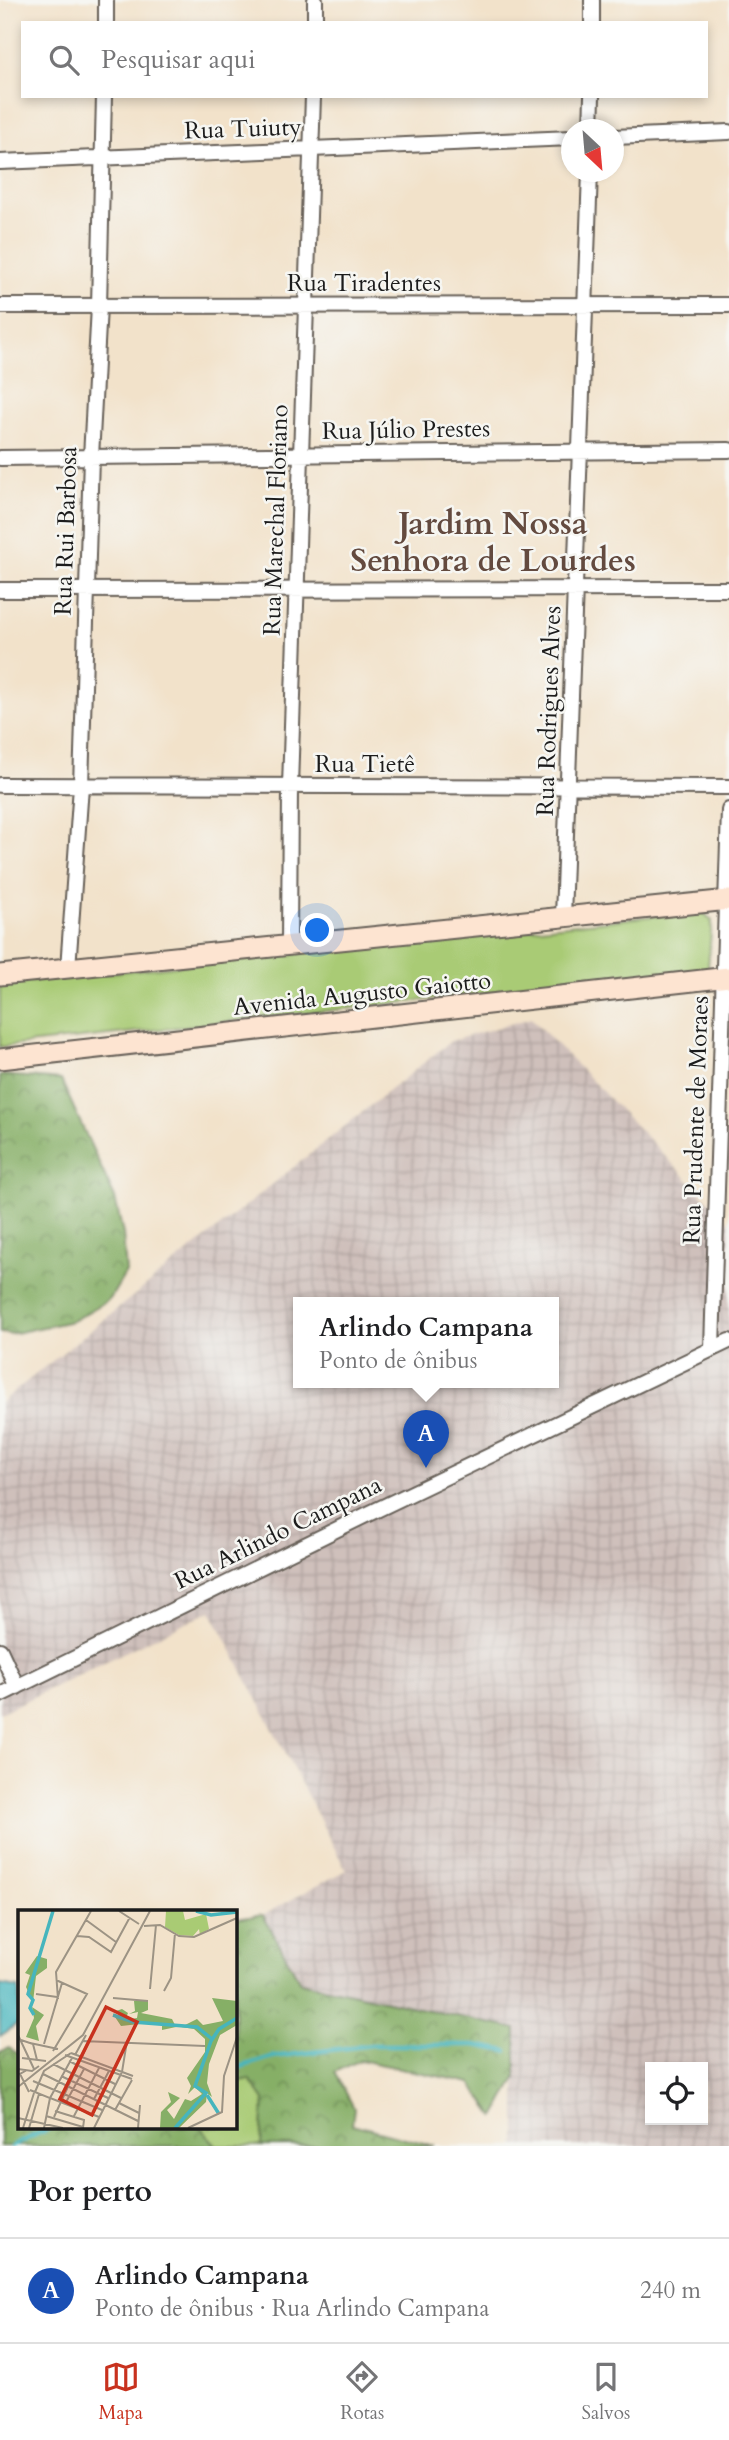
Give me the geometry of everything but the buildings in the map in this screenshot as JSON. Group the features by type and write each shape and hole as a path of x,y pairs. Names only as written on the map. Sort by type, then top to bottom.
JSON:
{"street":[{"path":"106,0 106,21"},
{"path":"314,21 315,0"},
{"path":"592,0 592,21"},
{"name":"Rua Rui Barbosa","path":"68,968 81,786 104,98"},
{"name":"Rua Marechal Floriano","path":"289,945 290,786 313,98"},
{"path":"591,119 592,98"},
{"path":"624,136 729,132"},
{"name":"Rua Tuiuty","path":"0,162 561,138"},
{"name":"Rua Rodrigues Alves","path":"563,917 570,788 590,182"},
{"name":"Rua Tiradentes","path":"0,306 729,305"},
{"name":"Rua Júlio Prestes","path":"0,458 729,450"},
{"path":"0,590 729,589"},
{"name":"Rua Tietê","path":"0,785 729,787"},
{"name":"Rua Prudente de Moraes","path":"712,1348 726,978 729,810"},
{"path":"0,975 727,900"},
{"name":"Avenida Augusto Gaiotto","path":"0,1059 726,978"},
{"name":"Rua Arlindo Campana","path":"0,1695 729,1340"},
{"path":"0,1650 17,1687"}],"shaded area":[{"path":"531,1018 729,1222 729,2146 516,2146 516,2029 299,1982 263,1915 346,1870 211,1610 0,1713 0,1403 451,1041"}],"green space":[{"path":"702,911 712,921 708,967 704,969 0,1047 0,984"},
{"path":"0,1076 61,1080 115,1198 123,1234 126,1272 110,1299 72,1321 10,1334 0,1333"},
{"path":"263,1915 300,1982 516,2029 516,2078 495,2117 471,2083 360,2060 335,2072 354,2108 352,2124 435,2146 261,2146 264,2100 249,2079 236,2082 236,1919"},
{"path":"9,2048 18,2054 18,2128 202,2128 216,2146 0,2146 0,2052"},
{"path":"249,2079 264,2100 261,2146 216,2146 202,2128 236,2128 236,2082"}],"water":[{"path":"0,1985 18,1988 18,2024 0,2036"}],"waterway":[{"path":"236,2068 272,2057 372,2045 474,2045 507,2051"},
{"path":"12,2146 50,2128"}],"place":[{"name":"Arlindo Campana","path":"426,1468"}],"district":[{"name":"Jardim Nossa Senhora de Lourdes","path":"493,542"}]}
